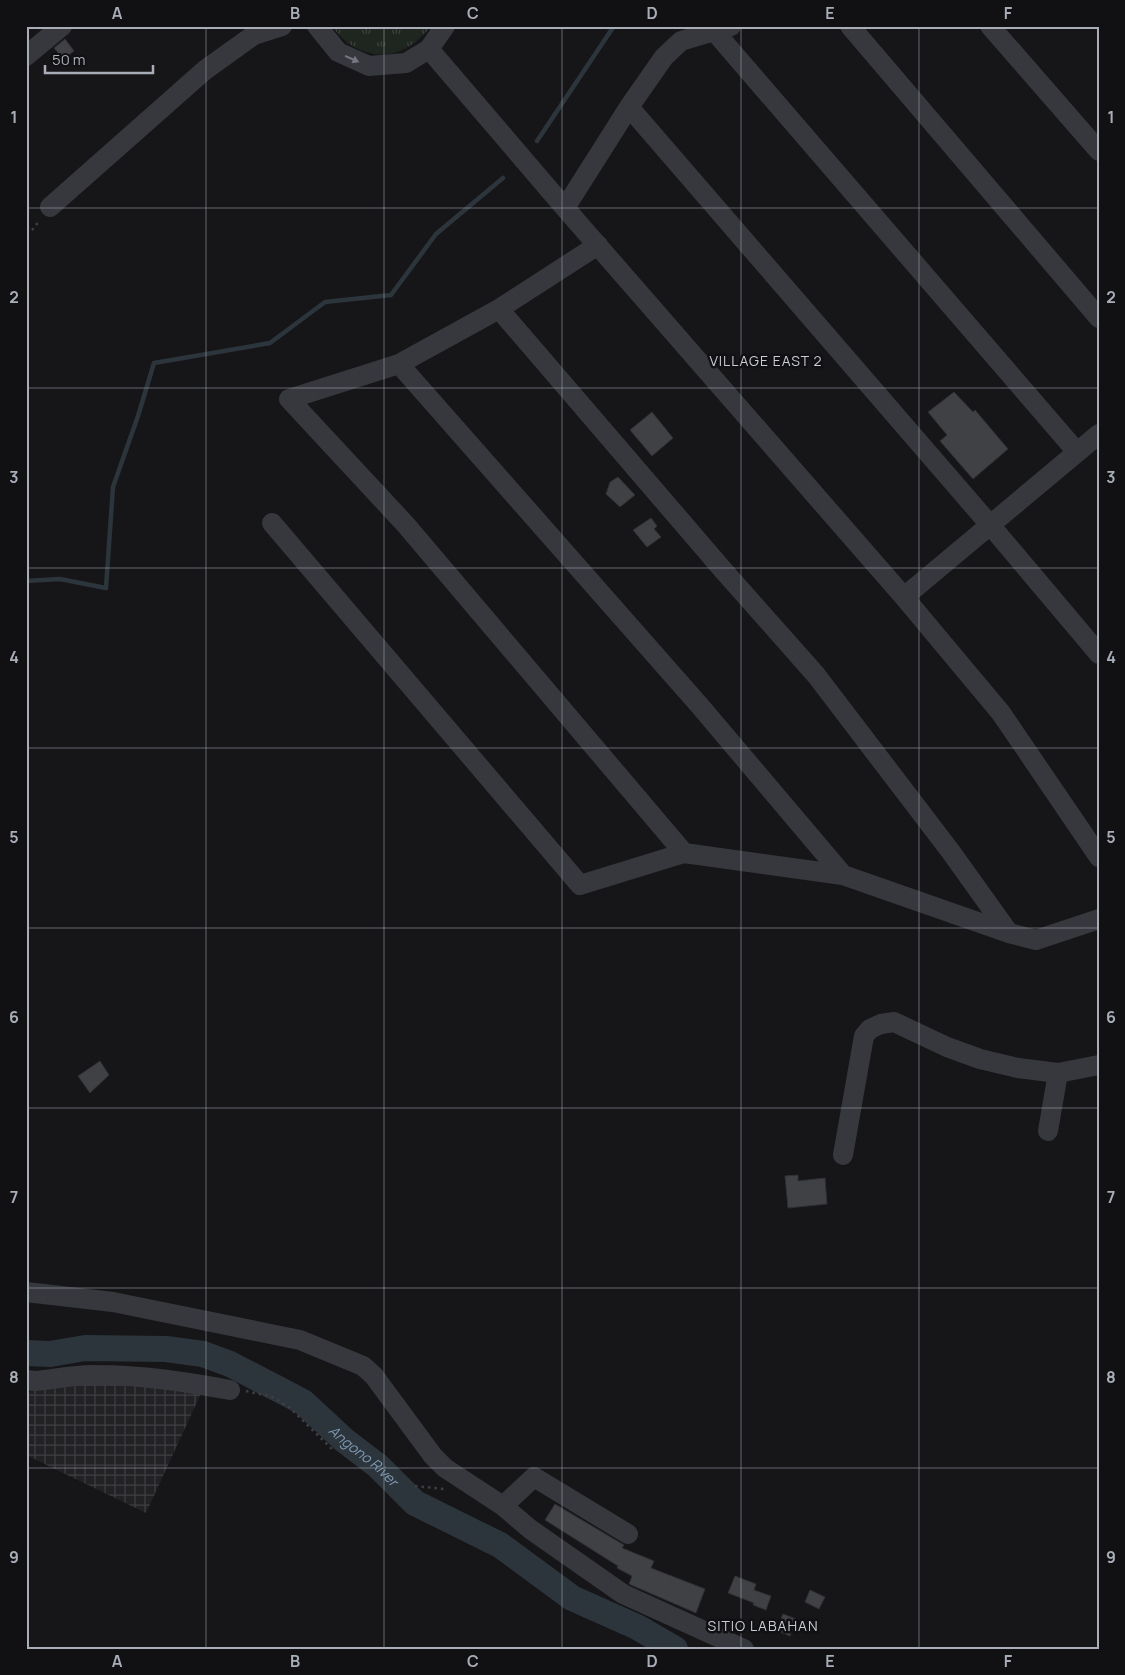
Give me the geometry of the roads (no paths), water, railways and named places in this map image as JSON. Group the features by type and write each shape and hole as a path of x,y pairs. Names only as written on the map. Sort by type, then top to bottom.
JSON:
{"street":[{"path":"26,56 62,26"},
{"path":"50,207 205,70 254,35 282,26"},
{"path":"317,26 338,52 369,66 406,63 429,49 445,26"},
{"path":"850,26 1099,318"},
{"path":"990,26 1099,151"},
{"path":"565,208 629,107 664,57 681,41 723,29 1077,452"},
{"path":"429,49 904,597 1001,713 1099,857"},
{"path":"629,107 991,526 1099,654"},
{"path":"598,245 499,309 399,364 289,399 406,525 684,853"},
{"path":"499,309 723,570 816,674 951,852 1009,933"},
{"path":"399,364 700,706 843,875"},
{"path":"904,597 1099,434"},
{"path":"272,523 580,885 684,853 843,875 1009,933 1036,940 1099,919"},
{"path":"843,1155 864,1036 870,1029 881,1024 894,1022 947,1048 980,1059 1018,1068 1058,1073 1099,1065"},
{"path":"1048,1132 1058,1073"},
{"path":"26,1292 113,1302 300,1340 363,1366 374,1376 433,1456 445,1468 503,1506 530,1529 623,1594 744,1649"},
{"path":"26,1380 36,1381 95,1374 143,1377 230,1390"},
{"path":"503,1506 534,1478 628,1534"}],"waterway":[{"path":"537,141 614,26"},
{"path":"26,581 60,579 106,588 113,487 154,363 270,343 325,302 391,295 436,234 503,178"},
{"name":"Angono River","path":"26,1353 50,1354 85,1348 166,1349 203,1354 230,1364 303,1402 344,1440 378,1466 415,1503 500,1545 572,1598 637,1627 675,1649"}],"district":[{"name":"VILLAGE EAST 2","path":"766,361"},
{"name":"SITIO LABAHAN","path":"763,1626"}]}
